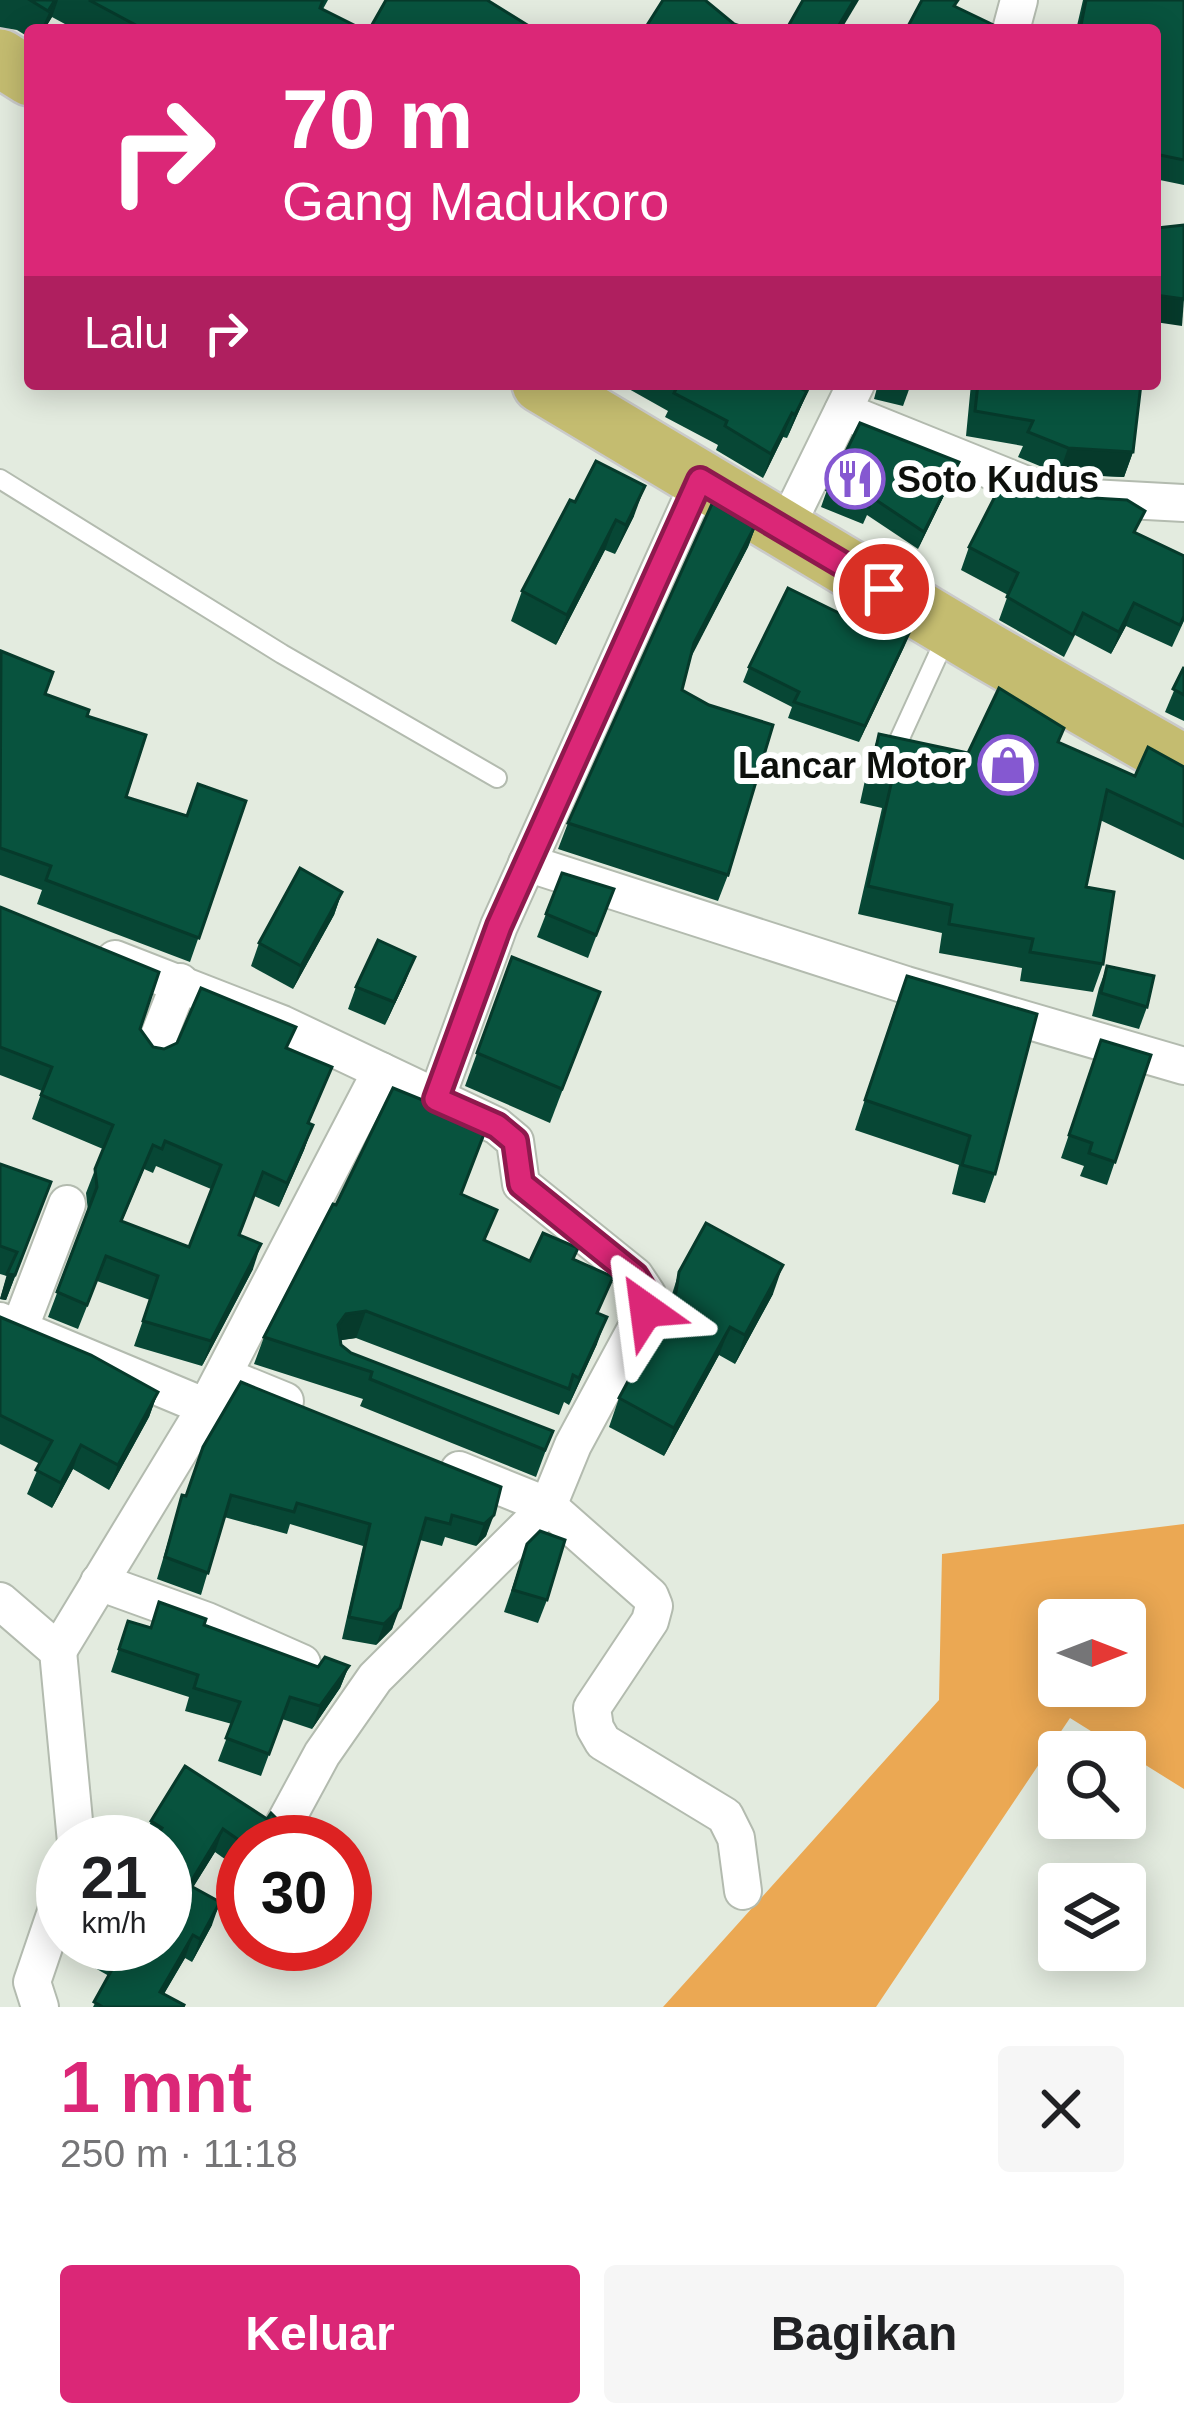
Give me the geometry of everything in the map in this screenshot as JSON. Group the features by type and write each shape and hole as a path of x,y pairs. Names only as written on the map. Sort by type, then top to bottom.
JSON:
{"main road":[{"path":"551,390 1184,764"}],"street":[{"path":"785,529 849,398 1054,496 1184,503"},
{"path":"436,1099 499,926 700,480"},
{"path":"527,863 906,985 1184,1066"},
{"path":"86,947 180,982 497,1126 515,1141 521,1184 635,1276 646,1294 646,1310 573,1445 548,1506 375,1678 322,1754 290,1815"},
{"path":"153,1051 180,982"},
{"path":"73,1815 58,1651 215,1391 381,1070"},
{"path":"67,1204 10,1324 215,1391 310,1411"},
{"path":"532,1429 573,1445"},
{"path":"418,1454 548,1506 650,1596 654,1606 650,1621 592,1708 595,1728 603,1742 725,1816 736,1838 743,1892"},
{"path":"99,1582 207,1621 302,1663"},
{"path":"0,1601 58,1651"},
{"path":"36,1970 32,1982 40,2007"}],"lane":[{"path":"0,479 282,654 497,778"},
{"path":"894,751 950,629"}],"shaded area":[{"path":"1184,1524 1184,1789 1146,1765 1146,1731 1091,1731 1070,1718 1061,1731 1038,1731 1038,1766 876,2007 663,2007 939,1700 942,1554"}],"building":[{"path":"30,0 55,0 48,11"},
{"path":"89,0 323,0 320,8 352,24 134,24"},
{"path":"386,0 487,0 526,24 372,24"},
{"path":"663,0 705,0 734,24 648,24"},
{"path":"803,0 854,0 840,24 789,24"},
{"path":"922,0 958,0 954,6 992,24 909,24"},
{"path":"1086,0 1184,0 1184,160 1161,155 1161,24 1081,24"},
{"path":"1184,225 1184,299 1161,296 1161,228"},
{"path":"977,390 1140,390 1133,452 1068,448 1028,432 1033,421 975,411"},
{"path":"807,391 771,454 725,426 727,421 674,393"},
{"path":"860,423 959,462 924,532 873,498 869,507 827,490"},
{"path":"596,461 645,486 626,525 616,520 567,615 522,591"},
{"path":"1006,475 1060,496 1127,500 1145,511 1134,532 1184,556 1180,625 1134,603 1119,632 1083,613 1073,635 1007,597 1018,573 969,547"},
{"path":"716,495 758,520 694,643 682,690 709,705 773,725 728,875 568,823"},
{"path":"788,588 841,614 853,590 886,610 883,618 910,631 865,726 794,702 799,692 749,667"},
{"path":"1,651 53,672 45,694 89,710 87,716 146,735 126,797 187,816 198,784 246,801 199,938 46,880 51,866 0,848"},
{"path":"1184,667 1184,695 1173,689"},
{"path":"999,688 1064,728 1058,742 1135,776 1148,747 1184,767 1184,826 1107,790 1086,887 1114,892 1103,964 1030,952 1033,939 949,924 952,905 868,886 892,780 870,775 879,734 968,753"},
{"path":"300,868 342,892 301,966 259,943"},
{"path":"562,873 614,889 596,935 546,914"},
{"path":"0,907 159,972 140,1029 153,1047 164,1049 177,1043 201,988 296,1027 286,1048 332,1067 287,1183 263,1172 239,1235 261,1244 211,1341 143,1321 158,1276 106,1256 87,1305 57,1292 97,1187 95,1169 113,1125 41,1095 52,1067 0,1047","holes":["165,1141 221,1165 189,1247 121,1221 153,1145 162,1149"]},
{"path":"378,940 415,957 394,1002 356,987"},
{"path":"512,957 600,992 562,1089 477,1053"},
{"path":"1107,966 1154,976 1147,1007 1101,993"},
{"path":"907,976 1037,1014 995,1174 962,1165 970,1136 865,1100"},
{"path":"1101,1040 1151,1055 1115,1162 1089,1153 1092,1143 1069,1135"},
{"path":"393,1088 487,1126 461,1194 497,1210 484,1240 530,1261 543,1233 578,1248 573,1259 613,1277 597,1313 607,1317 579,1378 573,1375 569,1389 366,1311 346,1314 338,1325 341,1345 351,1353 553,1431 545,1450 370,1379 372,1372 264,1337"},
{"path":"0,1164 51,1182 15,1275 7,1274 17,1252 0,1246"},
{"path":"706,1223 783,1265 745,1335 730,1327 674,1428 619,1398 676,1292 679,1272"},
{"path":"0,1317 91,1355 158,1392 118,1465 81,1445 61,1483 36,1470 52,1441 0,1415"},
{"path":"241,1382 501,1487 494,1515 484,1524 452,1515 450,1524 426,1518 400,1608 384,1624 349,1617 370,1524 297,1503 294,1512 231,1495 208,1573 165,1557 182,1495 186,1496 203,1447"},
{"path":"540,1531 565,1540 547,1600 513,1590 527,1544"},
{"path":"159,1602 206,1619 204,1625 318,1667 325,1657 349,1666 320,1706 290,1697 269,1754 226,1738 240,1702 194,1688 198,1675 119,1649 128,1621 151,1628"},
{"path":"185,1766 261,1815 216,1815 216,1841 192,1880 192,1815 155,1815"},
{"path":"192,1887 216,1900 216,1909 200,1939 193,1935"},
{"path":"111,1971 172,1971 160,1992 184,2005 103,2007 94,2002"}],"place":[{"name":"Soto Kudus","path":"855,479"},
{"name":"Lancar Motor","path":"1008,765"}],"route":[{"path":"646,1310 646,1294 635,1276 521,1184 515,1141 497,1126 436,1099 499,926 700,480 884,589"}]}
